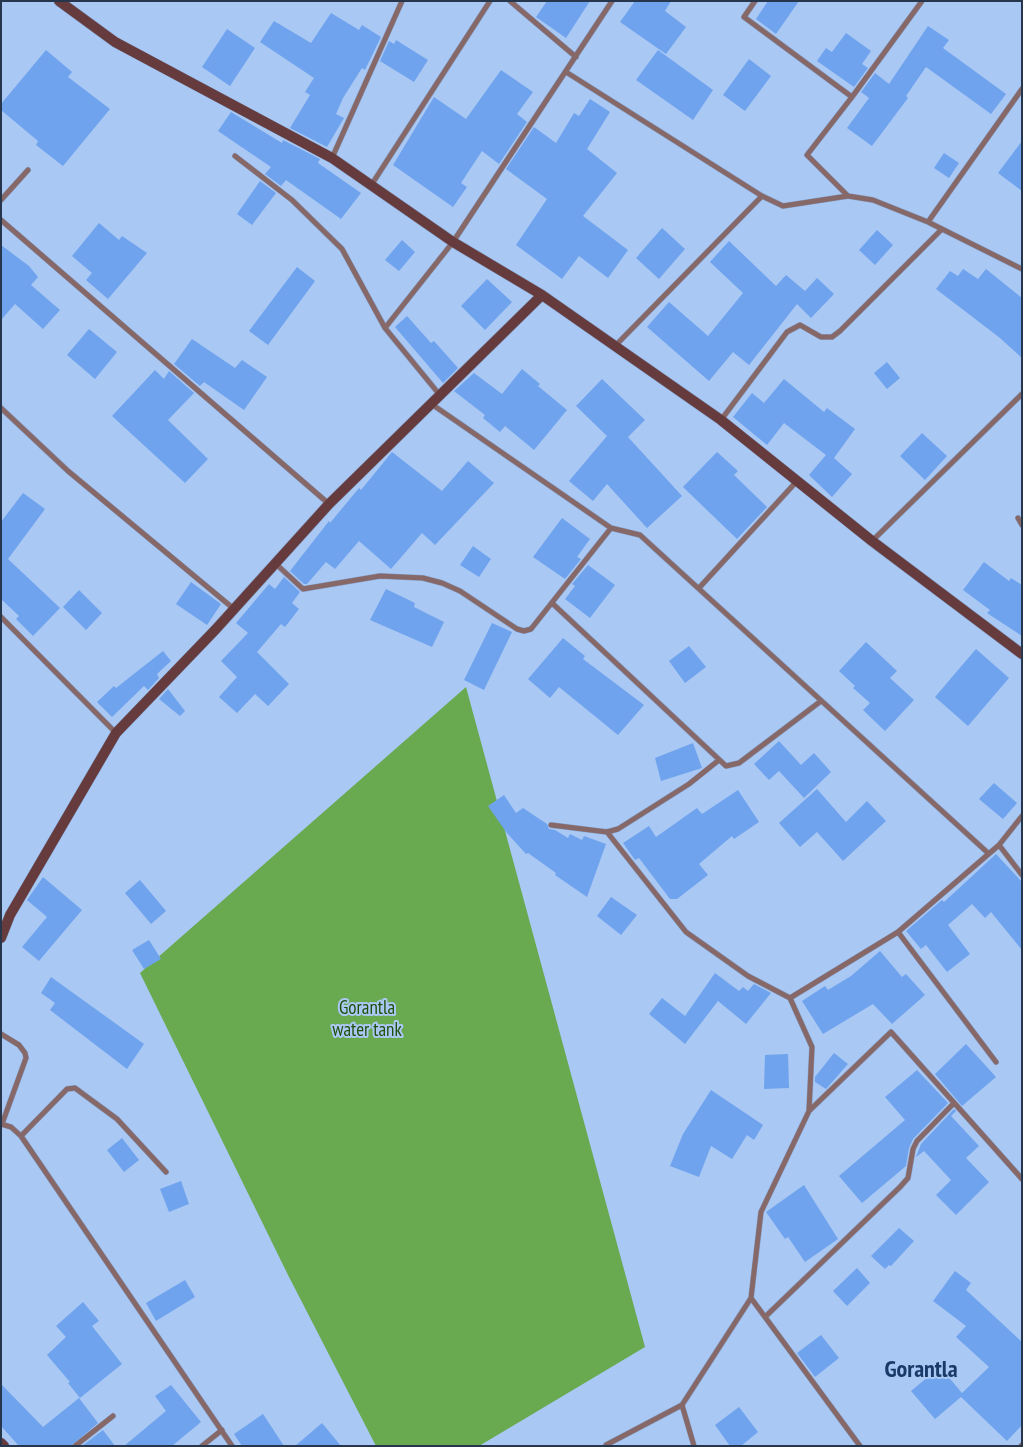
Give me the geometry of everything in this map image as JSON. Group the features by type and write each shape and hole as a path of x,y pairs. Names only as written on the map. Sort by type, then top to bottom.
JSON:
{"street":[{"path":"59,1 115,42 332,158 453,242 542,295 721,420 872,541 1022,654"},
{"path":"332,158 402,1"},
{"path":"372,184 490,1"},
{"path":"510,1 576,57"},
{"path":"385,328 453,242 612,1"},
{"path":"755,1 744,18 852,97"},
{"path":"848,196 807,155 922,1"},
{"path":"566,72 762,196 783,206 848,196 873,200 928,222 1022,269"},
{"path":"928,222 1022,89"},
{"path":"235,156 292,200 342,249 385,328 439,394"},
{"path":"1,200 28,170"},
{"path":"616,346 762,196"},
{"path":"1,220 329,504"},
{"path":"721,420 787,332 800,325 821,337 832,337 942,229"},
{"path":"1,938 10,915 116,733 234,609 329,504 542,295"},
{"path":"872,541 1022,394"},
{"path":"430,403 611,528 640,535 988,853"},
{"path":"1,408 68,471 234,609"},
{"path":"699,588 797,481"},
{"path":"1018,518 1022,525"},
{"path":"275,563 304,589 380,576 423,578 442,583 460,591 517,629 524,631 531,629 611,528"},
{"path":"552,603 726,766 738,763 822,701"},
{"path":"1,617 116,733"},
{"path":"551,825 607,832 629,823 689,784 719,760"},
{"path":"790,998 898,932 999,845 1022,816"},
{"path":"607,832 686,932 748,976 790,998 812,1047 809,1111"},
{"path":"999,845 1022,875"},
{"path":"898,932 996,1062"},
{"path":"606,1445 682,1405 751,1298 762,1212 809,1111 891,1032 1022,1179"},
{"path":"1,1034 19,1045 26,1053 26,1058 2,1124 11,1127 21,1136 232,1446"},
{"path":"21,1136 67,1089 75,1088 117,1119 166,1172"},
{"path":"765,1317 908,1178 913,1148 954,1103"},
{"path":"751,1298 860,1446"},
{"path":"682,1405 694,1446"},
{"path":"75,1446 113,1416"},
{"path":"202,1446 222,1430"},
{"path":"1,1443 4,1446"}],"green space":[{"name":"Gorantla water tank","path":"466,687 645,1347 479,1446 376,1446 288,1275 140,973"}],"building":[{"path":"547,1 590,1 566,38 536,17"},
{"path":"635,1 671,1 665,11 686,27 666,54 620,22"},
{"path":"768,1 799,1 776,34 756,19"},
{"path":"331,13 359,30 362,25 381,37 365,70 362,68 343,98 336,114 344,118 327,147 290,128 310,95 305,92 314,78 260,42 274,21 311,43"},
{"path":"928,26 949,40 943,48 1006,94 991,114 926,67 906,96 908,98 872,146 847,128 869,98 861,92 875,73 889,84"},
{"path":"227,29 255,48 230,86 202,67"},
{"path":"846,33 871,51 862,64 868,68 854,87 817,61 826,48 832,52"},
{"path":"396,40 428,60 414,82 380,61 389,41 394,44"},
{"path":"46,50 72,72 68,77 110,109 63,166 36,145 38,141 1,110 1,104"},
{"path":"658,50 713,90 693,120 636,80"},
{"path":"749,59 771,76 745,111 723,95"},
{"path":"501,70 533,92 517,114 527,122 499,164 482,151 461,183 467,187 453,207 393,165 434,97 466,119"},
{"path":"590,99 610,112 587,149 617,173 583,216 628,250 608,278 579,256 562,279 516,245 547,199 506,169 534,127 556,143 574,113 579,116"},
{"path":"231,112 282,143 283,140 320,159 318,163 361,193 341,219 286,180 281,186 265,174 271,167 218,131"},
{"path":"1022,141 1022,191 998,173"},
{"path":"944,153 959,163 949,178 934,168"},
{"path":"260,181 276,193 252,225 237,214"},
{"path":"99,223 119,240 122,236 147,253 108,299 86,280 92,273 72,256"},
{"path":"662,228 685,249 659,279 636,258"},
{"path":"877,230 893,245 875,265 859,250"},
{"path":"402,240 415,252 399,271 385,260"},
{"path":"729,241 776,286 786,275 805,291 817,278 834,294 811,318 797,304 749,365 733,352 709,381 647,327 669,302 708,336 743,293 710,262"},
{"path":"1,245 29,266 38,277 31,285 60,310 43,329 15,304 1,320"},
{"path":"297,267 315,281 268,345 249,331"},
{"path":"963,269 978,279 986,269 1022,298 1022,358 1000,338 936,289 950,271 958,276"},
{"path":"487,279 512,302 485,330 461,306"},
{"path":"407,316 431,343 434,341 458,368 443,383 395,327"},
{"path":"89,329 117,352 95,379 67,355"},
{"path":"192,339 235,368 242,360 267,377 244,410 204,382 200,386 174,364"},
{"path":"887,362 900,378 887,389 874,373"},
{"path":"522,369 540,384 538,386 567,410 534,450 505,426 500,432 483,418 485,415 454,391 474,373 502,394"},
{"path":"155,370 164,379 169,371 194,393 168,420 208,459 185,483 112,416"},
{"path":"602,379 645,420 628,437 682,496 647,528 607,484 593,501 569,481 607,436 576,406"},
{"path":"784,379 824,412 827,408 855,429 834,458 852,474 832,497 809,475 826,455 784,423 767,445 733,417 752,393 764,403"},
{"path":"922,433 947,456 925,480 900,456"},
{"path":"392,452 442,491 468,461 494,483 435,545 422,533 391,569 359,541 335,569 326,562 307,584 304,584 290,571 329,521 330,523 359,488 361,490"},
{"path":"717,452 738,471 734,475 767,507 737,539 683,487"},
{"path":"23,493 45,509 8,559 60,608 33,636 16,619 19,616 1,599 1,522"},
{"path":"562,518 590,539 577,557 581,559 565,579 533,557"},
{"path":"473,546 491,559 479,577 460,565"},
{"path":"984,562 1009,581 1011,578 1022,585 1022,636 987,613 990,610 963,590"},
{"path":"588,565 615,585 590,618 565,599 575,586 572,584"},
{"path":"284,577 300,592 292,603 299,609 285,627 281,624 257,652 289,684 268,706 255,694 237,713 219,697 237,677 221,661 248,633 236,623 269,584 275,589"},
{"path":"191,582 221,604 207,625 176,604"},
{"path":"386,589 415,603 414,607 444,622 432,647 370,620"},
{"path":"79,590 102,613 86,630 63,607"},
{"path":"492,623 512,632 484,690 464,680"},
{"path":"563,638 585,656 583,659 644,705 618,735 559,687 550,698 528,679"},
{"path":"866,642 897,671 890,678 914,700 885,731 863,710 870,703 853,688 855,686 839,671"},
{"path":"689,646 706,667 685,683 669,661"},
{"path":"976,649 1009,678 968,726 935,697"},
{"path":"163,651 171,661 157,674 159,678 148,690 144,686 112,717 97,702 114,686 116,688"},
{"path":"168,689 185,711 180,716 159,699"},
{"path":"779,741 801,765 814,753 831,772 804,798 779,771 769,780 754,764"},
{"path":"693,743 702,768 661,781 655,758"},
{"path":"994,783 1017,803 1003,819 979,799"},
{"path":"817,789 846,822 867,801 886,821 843,861 817,832 800,847 779,823"},
{"path":"738,790 759,822 734,839 732,836 699,864 708,875 677,899 670,899 639,858 635,860 623,843 649,826 656,837 697,808 702,814"},
{"path":"504,795 516,813 523,808 547,824 549,829 555,830 568,838 570,834 582,840 584,836 606,844 587,897 528,853 526,854 506,832 488,806"},
{"path":"996,854 1022,882 1022,950 991,912 985,918 972,904 948,925 970,954 947,972 926,945 921,949 906,931 942,900 944,902"},
{"path":"43,877 82,910 39,961 22,947 47,917 27,900"},
{"path":"140,880 166,911 151,924 125,893"},
{"path":"611,897 637,915 621,935 597,916"},
{"path":"149,940 161,959 144,969 132,950"},
{"path":"880,951 902,977 906,974 925,995 892,1024 873,1004 823,1034 802,1001 825,986 828,990 851,976"},
{"path":"715,973 739,991 743,987 748,991 754,984 771,993 746,1024 718,1001 685,1044 649,1014 662,998 685,1016"},
{"path":"51,977 144,1044 127,1069 50,1010 55,1003 41,993"},
{"path":"966,1044 996,1077 962,1106 935,1074"},
{"path":"834,1053 848,1064 826,1089 815,1082 815,1077"},
{"path":"788,1054 789,1088 764,1089 765,1055"},
{"path":"917,1070 948,1103 913,1139 909,1148 906,1166 862,1203 839,1176 905,1120 885,1097"},
{"path":"711,1090 763,1125 754,1140 747,1135 732,1159 711,1146 699,1177 670,1166 683,1134"},
{"path":"954,1109 956,1111 951,1116 979,1146 966,1158 989,1182 956,1215 936,1195 951,1180 924,1151 916,1157 921,1144"},
{"path":"122,1138 139,1160 124,1172 107,1150"},
{"path":"181,1181 189,1204 169,1212 160,1189"},
{"path":"804,1185 838,1239 805,1262 788,1237 785,1239 766,1212"},
{"path":"899,1228 914,1241 891,1266 889,1265 885,1269 871,1256"},
{"path":"857,1268 870,1283 847,1306 833,1291"},
{"path":"955,1271 971,1283 966,1290 1022,1342 1022,1425 1007,1441 961,1397 935,1419 911,1391 940,1367 962,1393 989,1367 956,1337 966,1326 933,1301"},
{"path":"185,1280 195,1297 156,1321 146,1303"},
{"path":"83,1302 99,1321 92,1326 122,1364 80,1398 68,1383 70,1382 47,1355 66,1337 56,1326"},
{"path":"821,1335 839,1358 815,1377 797,1353"},
{"path":"1,1384 43,1427 79,1398 98,1423 71,1446 19,1446 1,1426"},
{"path":"171,1385 201,1422 172,1446 124,1446 166,1411 155,1396"},
{"path":"739,1407 758,1432 741,1446 730,1446 715,1425"},
{"path":"263,1414 284,1446 242,1446 234,1434"},
{"path":"322,1423 341,1446 295,1446"},
{"path":"103,1430 115,1446 82,1446"}],"district":[{"name":"Gorantla","path":"921,1370"}]}
